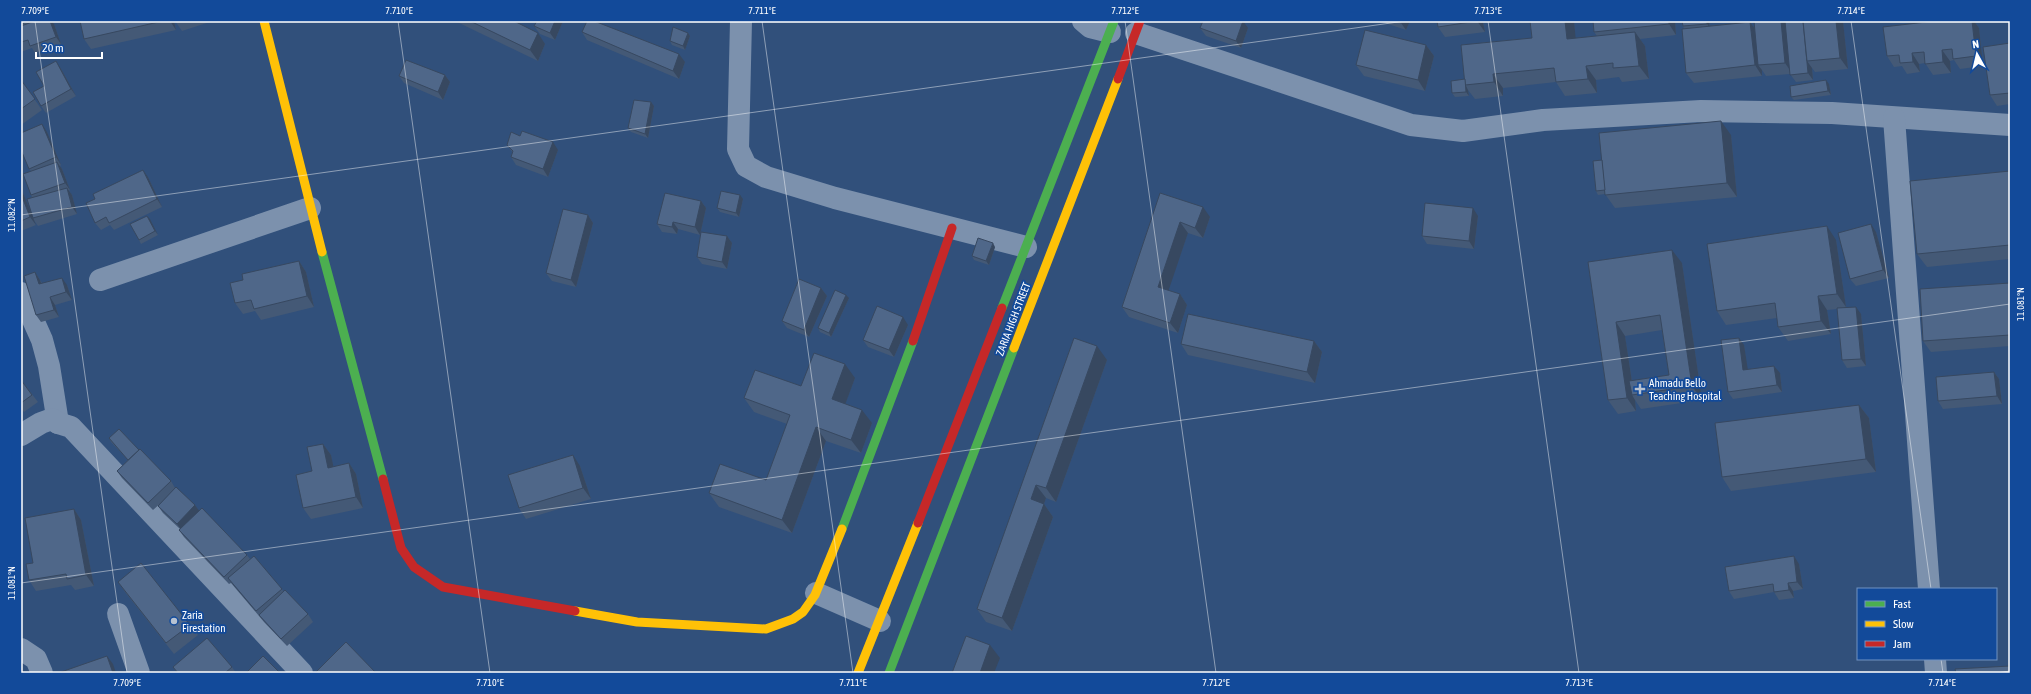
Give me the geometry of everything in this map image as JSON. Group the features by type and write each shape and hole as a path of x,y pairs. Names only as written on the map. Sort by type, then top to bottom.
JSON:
{"main road":[{"path":"264,21 310,208 401,548 414,567 443,587 636,622 766,629 793,619 803,612 816,593 827,568 911,348 952,228"},
{"name":"ZARIA HIGH STREET","path":"880,622 1112,26"},
{"name":"ZARIA HIGH STREET","path":"889,673 1138,27"},
{"path":"858,673 880,622"}],"street":[{"path":"741,21 738,149 746,166 766,177 835,198 1026,247"},
{"path":"1083,21 1090,27 1112,26"},
{"path":"1138,27 1411,125 1463,131 1543,120 1701,111 1832,114 2010,125"},
{"path":"1894,118 1929,588"},
{"path":"100,280 310,208"},
{"path":"21,293 42,340 49,366 58,423"},
{"path":"21,434 41,423 52,420 71,427 302,673"},
{"path":"816,593 880,622"},
{"path":"118,614 140,673"},
{"path":"21,649 36,659 42,673"},
{"path":"1935,660 1936,673"}],"building":[{"path":"21,21 28,21 21,24"},
{"path":"35,21 50,21 56,37 30,46 28,40 21,42 21,26"},
{"path":"80,21 163,21 84,39"},
{"path":"470,21 514,21 538,33 530,50"},
{"path":"537,21 555,21 550,33 534,26"},
{"path":"587,21 594,21 679,54 673,71 582,32"},
{"path":"1203,21 1243,21 1236,41 1200,28"},
{"path":"1437,21 1477,21 1438,27"},
{"path":"1530,21 1565,21 1567,39 1635,32 1639,66 1613,68 1613,63 1586,66 1588,79 1556,82 1554,68 1493,74 1494,82 1465,85 1461,45 1532,38"},
{"path":"1593,21 1669,21 1669,24 1594,32"},
{"path":"1682,21 1707,21 1707,24 1683,26"},
{"path":"1754,21 1781,21 1785,63 1758,65"},
{"path":"1785,21 1803,21 1808,73 1790,75"},
{"path":"1803,21 1836,21 1840,58 1807,61"},
{"path":"1935,21 1972,21 1976,56 1953,59 1952,49 1942,50 1943,62 1925,64 1924,52 1912,53 1913,62 1900,63 1899,55 1887,56 1883,27"},
{"path":"1750,22 1755,65 1686,73 1682,29"},
{"path":"673,27 688,33 683,46 670,41"},
{"path":"1365,30 1426,45 1418,80 1356,65"},
{"path":"2010,43 2010,93 1990,95 1983,47"},
{"path":"406,60 445,75 438,92 399,76"},
{"path":"56,61 71,89 41,106 33,92 44,86 36,72"},
{"path":"1465,79 1466,92 1452,93 1451,81"},
{"path":"21,80 35,99 21,109"},
{"path":"1826,80 1828,91 1791,97 1790,86"},
{"path":"634,100 651,102 645,134 628,128"},
{"path":"1721,121 1727,183 1605,195 1599,133"},
{"path":"42,124 56,157 29,169 21,150 21,133"},
{"path":"522,131 553,142 543,169 511,157 513,151 507,145 511,132 520,136"},
{"path":"1602,160 1605,190 1596,191 1593,161"},
{"path":"57,162 65,183 31,195 23,174"},
{"path":"143,170 157,199 109,223 106,217 95,223 86,203 95,199 93,194"},
{"path":"2010,171 2010,245 1917,254 1910,181"},
{"path":"67,188 72,207 33,218 27,199"},
{"path":"721,191 740,195 736,213 717,208"},
{"path":"665,193 701,201 695,227 673,222 672,227 657,224"},
{"path":"1160,193 1203,207 1195,228 1180,222 1158,287 1180,294 1170,323 1122,307"},
{"path":"21,194 30,217 21,221"},
{"path":"1425,203 1473,208 1469,241 1422,236"},
{"path":"563,209 588,215 571,280 546,273"},
{"path":"147,216 155,231 139,240 130,224"},
{"path":"1871,224 1883,270 1850,279 1838,233"},
{"path":"1827,226 1837,294 1818,296 1821,321 1778,327 1775,303 1717,311 1707,244"},
{"path":"701,232 727,236 722,262 697,257"},
{"path":"978,238 993,243 986,261 972,256"},
{"path":"1672,250 1692,386 1632,395 1629,381 1669,375 1660,315 1616,322 1627,398 1608,400 1588,262"},
{"path":"299,261 307,296 254,309 251,300 235,303 230,283 243,280 242,274"},
{"path":"35,272 39,284 62,278 66,292 50,297 54,310 36,315 24,276"},
{"path":"799,279 821,288 804,330 782,321"},
{"path":"2010,283 2010,335 1923,341 1920,289"},
{"path":"835,290 846,295 829,333 818,328"},
{"path":"877,306 903,317 889,350 863,340"},
{"path":"1856,307 1861,359 1842,360 1837,308"},
{"path":"1188,314 1314,341 1307,372 1181,344"},
{"path":"1074,338 1097,346 1046,488 1036,485 1031,499 1044,504 1002,618 977,609"},
{"path":"1739,338 1743,370 1774,366 1777,385 1728,392 1721,340"},
{"path":"814,353 845,364 832,399 862,410 851,440 816,427 782,520 709,493 720,464 766,480 790,415 744,398 755,370 801,386"},
{"path":"1994,372 1997,396 1938,401 1936,377"},
{"path":"21,380 32,395 21,403"},
{"path":"1859,405 1866,459 1722,477 1715,423"},
{"path":"119,429 139,450 128,460 109,438"},
{"path":"323,444 328,468 349,463 356,497 303,508 296,475 312,471 307,447"},
{"path":"140,449 171,481 148,503 117,471"},
{"path":"573,455 583,488 519,508 508,475"},
{"path":"176,487 195,505 177,524 158,506"},
{"path":"202,508 247,555 224,577 179,530"},
{"path":"74,509 86,575 67,579 66,574 29,580 26,564 33,563 25,518"},
{"path":"254,556 282,589 256,611 228,578"},
{"path":"1794,556 1797,582 1788,583 1789,590 1774,592 1773,584 1729,591 1725,567"},
{"path":"141,563 190,625 166,643 118,582"},
{"path":"285,590 308,614 281,639 259,615"},
{"path":"966,636 990,645 980,673 952,673"},
{"path":"207,638 232,667 225,673 178,673 173,667"},
{"path":"346,642 376,673 315,673"},
{"path":"107,656 113,673 61,673 61,672"},
{"path":"263,656 280,673 246,673"},
{"path":"2010,666 2010,673 1956,673 1955,669"}],"traffic: fast":[{"path":"1002,308 1114,21"},
{"path":"322,252 383,479"},
{"path":"842,529 913,341"},
{"path":"889,673 1014,348"}],"traffic: slow":[{"path":"264,21 322,252"},
{"path":"1014,348 1118,79"},
{"path":"858,673 918,523"},
{"path":"575,611 637,622 766,629 793,619 803,612 815,595 842,529"}],"traffic: jam":[{"path":"1118,79 1140,21"},
{"path":"913,341 952,228"},
{"path":"918,523 1002,308"},
{"path":"383,479 401,548 414,567 443,587 575,611"}],"place":[{"name":"Ahmadu Bello Teaching Hospital","path":"1640,389"},
{"name":"Zaria Firestation","path":"174,621"}]}
